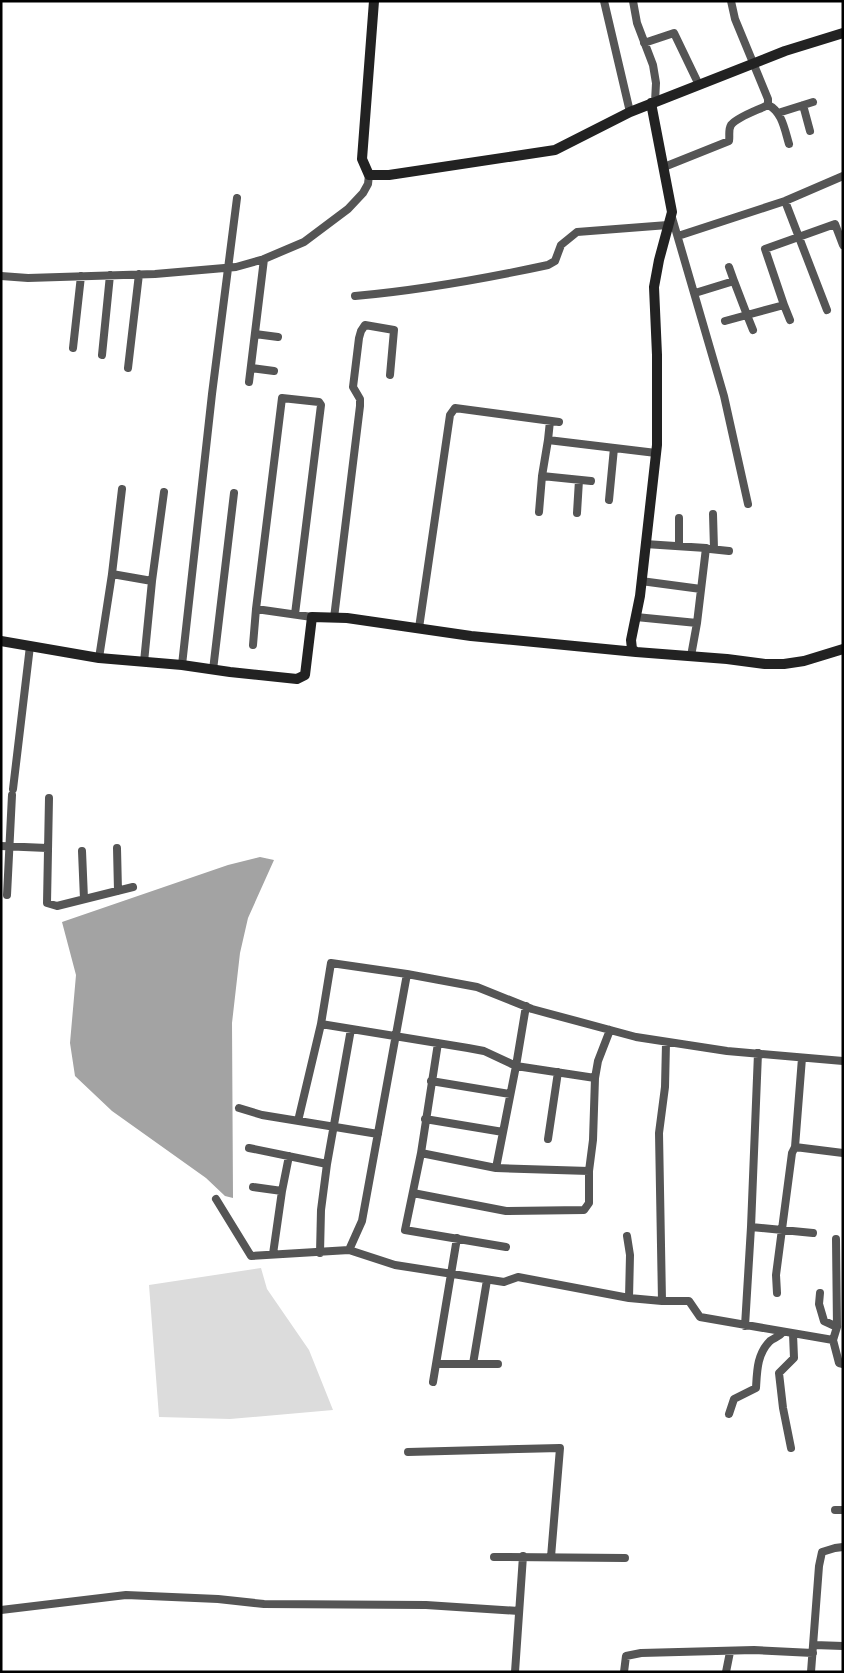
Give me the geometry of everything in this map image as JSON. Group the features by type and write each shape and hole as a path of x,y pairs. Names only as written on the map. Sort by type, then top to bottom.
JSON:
{"street":[{"path":"1,276 28,278 139,274 228,268 264,259 304,242 348,209 363,193 368,184 368,175 362,160 374,1"},
{"path":"604,1 630,112"},
{"path":"633,1 637,22 653,65 656,83 653,103 664,167 670,220 678,236 724,396 748,504"},
{"path":"731,1 735,18 768,99 768,105"},
{"path":"368,175 389,175 555,150 630,112 785,51 843,33"},
{"path":"644,43 674,34 699,85"},
{"path":"778,113 813,102"},
{"path":"768,105 778,113 790,144"},
{"path":"664,167 729,141 731,125 737,120 768,105"},
{"path":"803,105 810,131"},
{"path":"678,236 785,201 843,176"},
{"path":"182,665 237,198"},
{"path":"785,201 827,310"},
{"path":"355,296 408,291 452,284 548,265 555,261 561,245 576,232 670,220"},
{"path":"636,652 632,649 631,640 641,581 656,453 657,355 654,286 670,220"},
{"path":"790,320 765,249 843,220"},
{"path":"835,224 843,245"},
{"path":"250,382 264,259"},
{"path":"729,267 753,330"},
{"path":"128,368 139,274"},
{"path":"102,355 110,275"},
{"path":"73,348 81,276"},
{"path":"695,293 734,281"},
{"path":"725,321 784,305"},
{"path":"334,618 360,406 358,393 353,387 359,338 365,325 394,330 390,375"},
{"path":"255,334 278,337"},
{"path":"251,368 274,371"},
{"path":"253,646 281,399 319,402 320,405 295,614"},
{"path":"419,628 450,415 455,408 559,422"},
{"path":"539,512 550,421"},
{"path":"548,440 656,453"},
{"path":"609,500 614,448"},
{"path":"542,476 591,481"},
{"path":"577,513 579,480"},
{"path":"99,658 112,574 122,489"},
{"path":"144,662 152,581 164,492"},
{"path":"213,670 234,492"},
{"path":"691,656 701,589 710,549 714,514"},
{"path":"679,518 679,546"},
{"path":"645,544 729,551"},
{"path":"112,574 152,581"},
{"path":"641,581 701,589"},
{"path":"256,609 312,617 347,618 471,636 765,664 804,661 843,649"},
{"path":"1,641 99,658 297,678 306,675 312,617"},
{"path":"636,617 697,623"},
{"path":"7,895 5,846 30,646"},
{"path":"49,798 47,903 57,906 133,887"},
{"path":"5,846 47,848"},
{"path":"116,848 118,890"},
{"path":"82,851 84,899"},
{"path":"298,1120 321,1024 331,963 478,987 526,1006 636,1038 666,1043 843,1061"},
{"path":"349,1250 362,1221 407,974"},
{"path":"496,1168 526,1006"},
{"path":"321,1024 484,1051 516,1066 595,1078"},
{"path":"320,1253 321,1210 327,1164 351,1029"},
{"path":"413,1193 506,1211 584,1210 589,1203 588,1171 594,1140 595,1078 598,1061 610,1030"},
{"path":"438,1043 421,1153 405,1230 506,1247"},
{"path":"662,1301 659,1133 665,1087 666,1043"},
{"path":"745,1326 758,1053"},
{"path":"777,1293 776,1275 792,1153 795,1147 802,1058"},
{"path":"548,1138 558,1072"},
{"path":"431,1081 510,1094"},
{"path":"239,1108 262,1115 378,1134"},
{"path":"425,1119 503,1132"},
{"path":"795,1147 843,1153"},
{"path":"249,1148 327,1164"},
{"path":"421,1153 496,1168 588,1171"},
{"path":"273,1254 289,1156"},
{"path":"254,1187 282,1191"},
{"path":"216,1199 250,1256 349,1250 395,1265 487,1280 504,1282 518,1277 629,1298 689,1301 700,1317 833,1340"},
{"path":"751,1227 813,1233"},
{"path":"627,1236 630,1255 629,1298"},
{"path":"433,1382 457,1238"},
{"path":"836,1239 840,1300 838,1327 833,1340 839,1363 843,1364"},
{"path":"473,1364 487,1280"},
{"path":"820,1293 819,1304 824,1321 838,1327"},
{"path":"729,1414 734,1399 756,1388 758,1360 771,1340 780,1336 783,1332"},
{"path":"791,1448 783,1408 779,1373 794,1358 793,1334"},
{"path":"436,1364 498,1364"},
{"path":"408,1452 560,1448 550,1557"},
{"path":"811,1672 819,1566 822,1552 843,1547"},
{"path":"515,1672 523,1556"},
{"path":"494,1557 625,1558"},
{"path":"1,1610 126,1595 218,1599 264,1604 426,1605 519,1611"},
{"path":"624,1672 626,1656 641,1653 730,1652 843,1646"},
{"path":"726,1672 730,1652"}],"shaded area":[{"path":"260,857 274,860 248,918 240,953 232,1023 233,1198 225,1196 206,1178 112,1111 75,1076 70,1043 76,975 62,922 228,865"},
{"path":"261,1268 267,1289 309,1350 333,1410 230,1419 159,1417 149,1285"}]}
